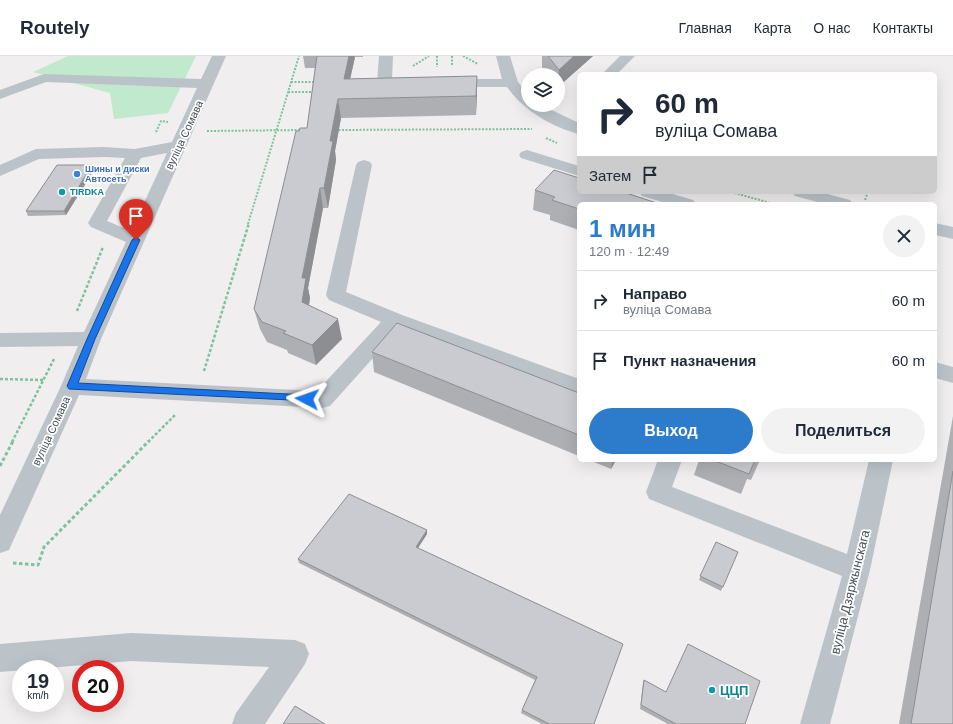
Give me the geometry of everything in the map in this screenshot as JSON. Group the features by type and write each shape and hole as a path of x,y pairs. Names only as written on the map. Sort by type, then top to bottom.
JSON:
{"street":[{"name":"вуліца Сомава","path":"0,542 72,386 91,339 219,56"},
{"path":"386,56 384,82 510,83"},
{"path":"503,56 510,83 521,97"},
{"path":"611,72 628,56"},
{"path":"0,95 44,78 207,84"},
{"path":"541,112 577,128"},
{"path":"0,171 36,154 104,152 141,153 178,146"},
{"path":"136,240 97,223 141,153"},
{"path":"528,155 577,170"},
{"path":"364,165 336,295 395,320 577,387"},
{"path":"654,194 680,202"},
{"path":"810,198 833,202"},
{"path":"937,229 953,233"},
{"path":"72,386 322,400 395,320"},
{"path":"0,340 91,339"},
{"path":"937,371 953,375"},
{"path":"669,462 658,492 857,570"},
{"name":"вуліца Дзяржынскага","path":"815,724 857,570 881,462"},
{"path":"0,658 131,647 295,654 247,724"}],"path":[{"path":"8,563 38,565 44,547 198,392 299,56"},
{"path":"411,67 429,56"},
{"path":"463,56 480,65"},
{"path":"291,82 322,82"},
{"path":"288,92 320,92"},
{"path":"141,153 162,121 198,131 308,130"},
{"path":"331,130 534,129"},
{"path":"738,194 767,202"},
{"path":"0,379 43,380"}],"green space":[{"path":"68,56 196,56 168,113 114,119 110,93 33,72"}],"building":[{"path":"317,56 349,56 344,79 477,76 476,96 338,99 330,141 333,141 324,188 320,188 302,278 306,278 302,302 338,319 312,345 283,333 286,331 262,322 254,309 296,131 299,131 300,128 307,128"},
{"path":"548,56 574,56 561,68 557,68"},
{"name":"TIRDKA","path":"57,165 92,165 64,211 26,211"},
{"path":"554,170 577,177 577,194 629,194 654,202 577,202 577,208 552,200 555,197 535,190"},
{"path":"397,323 577,392 577,434 372,352"},
{"path":"718,462 754,462 749,474"},
{"path":"953,471 953,724 911,724"},
{"path":"349,494 427,530 416,547 623,644 594,724 549,724 522,710 537,677 298,559"},
{"path":"716,542 738,552 723,587 700,576"},
{"name":"ЦЦП","path":"688,644 760,681 745,724 676,724 641,705 644,680 666,692"},
{"path":"295,706 325,724 283,724"}],"place":[{"name":"Шины и диски Автосеть","path":"77,174"},
{"name":"TIRDKA","path":"62,192"},
{"name":"ЦЦП","path":"712,690"}],"route":[{"path":"136,240 91,339 72,386 307,399"}]}
